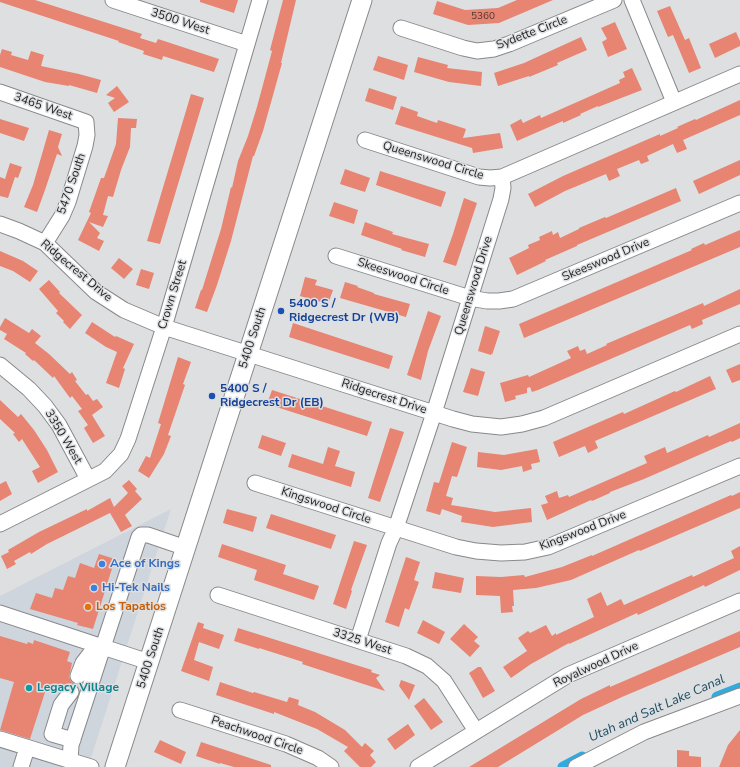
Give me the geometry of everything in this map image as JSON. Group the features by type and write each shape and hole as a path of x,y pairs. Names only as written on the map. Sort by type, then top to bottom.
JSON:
{"main road":[{"name":"5400 South","path":"115,767 362,0"}],"street":[{"name":"3500 West","path":"113,0 247,44"},
{"name":"Crown Street","path":"0,524 105,471 121,454 128,439 164,327 260,0"},
{"name":"Sydette Circle","path":"401,28 464,48 478,51 494,49 614,0"},
{"path":"632,0 674,102"},
{"path":"502,177 740,74"},
{"name":"3465 West","path":"0,92 86,122"},
{"name":"5470 South","path":"45,243 62,216 68,202 85,146 87,135 86,122"},
{"name":"Queenswood Circle","path":"365,140 479,177 502,177"},
{"name":"Queenswood Drive","path":"358,640 389,543 396,528 434,413 501,199 503,188 502,177"},
{"name":"Skeeswood Drive","path":"470,298 493,301 513,299 740,203"},
{"name":"Ridgecrest Drive","path":"0,224 45,243 96,292 124,310 164,327 453,419 487,426 501,427 522,424 544,418 740,334"},
{"name":"Skeeswood Circle","path":"336,256 470,298"},
{"name":"3350 West","path":"0,365 29,389 45,406 59,425 88,480"},
{"name":"Kingswood Drive","path":"396,528 456,547 476,551 501,553 525,552 548,547 561,542 740,466"},
{"name":"Kingswood Circle","path":"255,484 396,528"},
{"path":"70,761 71,746 100,646 138,537 144,534 186,548"},
{"name":"3325 West","path":"218,595 406,656 427,666 444,681 476,731"},
{"name":"Royalwood Drive","path":"418,767 568,675 740,601"},
{"path":"0,613 149,662"},
{"path":"78,676 83,663 100,646"},
{"path":"72,692 61,705 52,734 73,740"},
{"path":"576,767 644,732 740,696"},
{"name":"Peachwood Circle","path":"180,710 298,748 318,758 331,767"},
{"path":"0,739 91,767"},
{"path":"21,767 27,748"}],"shaded area":[{"path":"171,509 88,767 0,767 0,596"}],"building":[{"path":"0,0 35,0 142,34 140,38 156,43 158,39 219,59 214,72 163,56 162,60 143,54 144,51 118,42 119,41 0,2"},
{"path":"200,0 238,0 234,13 200,2"},
{"path":"283,0 296,0 282,63 263,131 253,156 231,241 207,312 195,308 221,229 238,161 257,107 272,51 270,50"},
{"path":"517,0 553,0 499,23 468,25 433,14 437,1 465,10 498,8"},
{"path":"670,6 685,40 689,38 701,68 689,73 673,35 668,37 657,11"},
{"path":"615,22 627,49 608,57 602,42 607,39 601,28"},
{"path":"736,32 740,41 740,46 715,58 709,44"},
{"path":"581,37 587,50 557,63 558,65 529,77 498,86 494,73 524,63"},
{"path":"2,49 12,52 11,55 28,60 31,51 44,55 41,66 101,80 97,93 69,85 45,82 0,67 0,55"},
{"path":"378,56 408,65 404,80 373,70"},
{"path":"418,57 448,65 447,68 482,72 481,86 449,82 414,72"},
{"path":"632,68 642,90 598,106 563,123 563,121 517,141 510,125 521,119 523,123 540,115 541,118 620,83 619,80 625,77 623,72"},
{"path":"117,86 129,102 114,112 108,103 115,98 106,95"},
{"path":"369,88 397,97 393,110 365,101"},
{"path":"191,94 204,98 160,244 147,241"},
{"path":"740,100 740,115 683,140 687,149 677,153 673,144 647,156 649,161 641,164 639,160 617,169 620,176 609,181 606,174 565,191 535,207 528,194 563,176 660,134 660,136 678,128 677,127"},
{"path":"401,106 418,112 417,116 437,123 438,120 466,129 463,138 500,133 503,148 473,153 472,148 395,124"},
{"path":"118,118 137,119 136,128 131,128 130,147 113,197 108,196 103,215 108,216 103,227 89,222 100,233 97,238 104,241 99,251 78,240 91,213 89,212 101,178 104,178 116,144"},
{"path":"0,119 29,128 24,141 0,133"},
{"path":"49,130 62,134 58,147 62,156 57,154 37,212 24,207 33,185"},
{"path":"740,160 740,175 699,194 693,181"},
{"path":"10,163 22,167 18,178 15,177 8,198 0,196 0,177 5,179"},
{"path":"345,169 370,178 365,192 340,184"},
{"path":"380,171 446,192 441,207 376,185"},
{"path":"676,188 681,201 577,245 517,275 509,258 529,248 528,245 540,240 539,237 552,231 553,235 558,232 560,238 579,228"},
{"path":"464,198 477,203 456,266 443,262"},
{"path":"334,202 358,210 354,224 329,216"},
{"path":"365,222 393,232 392,234 429,244 425,257 361,235"},
{"path":"740,230 740,247 524,338 519,324 692,250 691,249 704,243 705,245"},
{"path":"0,251 23,261 38,271 30,282 13,271 0,266"},
{"path":"119,258 133,269 124,279 111,268"},
{"path":"141,269 154,273 149,289 136,285"},
{"path":"305,277 317,280 315,285 333,290 328,304 300,296"},
{"path":"49,280 60,292 59,293 82,315 70,329 56,313 58,311 39,289"},
{"path":"345,282 358,286 357,287 374,294 410,304 406,317 340,298"},
{"path":"740,289 740,304 702,320 703,324 692,329 690,325 538,390 532,392 530,387 527,388 527,393 515,396 516,399 505,402 500,383 528,375 529,377 571,358 567,351 578,346 580,351 585,349 587,354 607,345 606,344 703,303 704,306"},
{"path":"428,311 441,316 428,351 421,380 407,375"},
{"path":"5,318 29,333 32,329 41,336 35,343 70,374 72,372 77,380 75,381 86,395 88,394 93,401 97,399 103,407 92,415 105,436 93,443 84,428 88,425 78,411 82,409 72,396 70,398 54,376 53,378 34,360 33,361 25,354 26,353 4,339 7,334 0,330 0,327"},
{"path":"92,322 115,337 116,336 134,344 123,368 125,369 119,388 106,383 117,352 106,347 85,333"},
{"path":"293,323 393,356 389,369 289,337"},
{"path":"485,326 500,331 492,355 491,353 491,355 478,351"},
{"path":"178,357 191,362 168,435 171,436 164,454 149,478 138,471 146,456 150,458 161,424 158,423"},
{"path":"740,364 740,380 732,383 726,370"},
{"path":"471,368 485,372 478,396 463,392"},
{"path":"710,376 716,389 595,441 598,448 588,453 585,446 559,457 553,442 623,412 624,414"},
{"path":"272,390 372,422 367,436 267,404"},
{"path":"0,400 18,417 21,414 34,430 47,450 58,472 38,483 32,471 40,467 22,439 19,442 13,434 15,433 0,419"},
{"path":"740,423 740,438 610,492 592,501 591,500 547,520 541,505 548,503 545,496 557,491 559,498 568,495 569,497 647,463 644,456 665,447 667,453"},
{"path":"390,428 404,432 380,502 368,498"},
{"path":"262,435 286,443 281,456 258,448"},
{"path":"452,442 467,447 457,477 452,476 446,496 453,498 451,505 495,512 531,508 532,522 493,527 461,522 462,516 442,509 440,515 426,511 434,482 439,483"},
{"path":"328,447 340,451 335,466 355,472 351,487 288,467 292,454 323,464"},
{"path":"537,449 540,462 531,464 532,469 523,472 522,466 501,470 477,467 478,452 504,455"},
{"path":"129,480 137,489 135,491 142,499 125,515 132,526 121,532 110,513 47,544 31,554 30,552 14,561 16,564 7,569 1,556 9,552 8,550 39,532 87,509 87,511 110,498 114,507 128,493 122,486"},
{"path":"6,481 12,494 0,501 0,484"},
{"path":"740,492 740,508 571,580 536,588 513,590 513,612 501,613 500,596 476,595 476,576 501,577 524,575 525,577 562,567 592,556"},
{"path":"227,509 257,517 253,532 223,523"},
{"path":"271,514 336,535 331,549 266,528"},
{"path":"354,541 367,545 346,609 333,604"},
{"path":"222,544 286,565 283,574 319,586 314,600 254,580 257,570 218,557"},
{"path":"740,546 740,570 705,587 704,585 638,615 637,613 569,643 531,664 511,678 503,667 527,651 518,638 528,631 530,633 546,625 552,636 594,617 587,599 601,592 607,606 621,599 624,605 692,575 693,577 734,558 731,551"},
{"path":"99,554 115,559 93,629 30,609 36,593 52,598 55,588 63,590 68,576 75,578 80,563 94,568"},
{"path":"406,557 420,562 414,580 419,582 409,610 405,608 399,627 385,622"},
{"path":"435,572 464,578 461,593 432,588"},
{"path":"423,620 445,632 439,644 417,633"},
{"path":"198,622 204,624 203,628 224,635 219,649 199,642 194,660 213,667 209,681 181,671"},
{"path":"464,624 478,637 474,641 480,646 470,657 450,639"},
{"path":"238,628 372,670 371,672 380,675 376,678 385,691 302,664 303,662 234,641"},
{"path":"740,631 740,647 583,715 498,767 469,767 581,699 610,685 610,687"},
{"name":"Legacy Village","path":"0,636 27,644 28,642 33,644 34,640 70,652 67,661 72,663 69,677 74,684 67,684 61,690 47,686 30,739 0,730 14,682 0,678"},
{"path":"478,667 481,667 495,691 483,698 469,673"},
{"path":"401,680 415,685 409,700 399,686"},
{"path":"220,682 287,702 289,697 299,700 298,705 315,712 345,730 362,747 365,743 374,751 370,755 376,762 371,767 360,767 344,751 348,747 317,729 274,712 274,714 216,695"},
{"path":"424,698 443,722 431,730 414,706"},
{"path":"408,724 415,735 395,750 387,739"},
{"path":"740,730 740,767 719,767 728,745"},
{"path":"160,740 186,752 181,764 154,752"},
{"path":"201,742 271,765 271,767 234,767 196,756"},
{"path":"677,750 689,751 689,756 701,757 701,767 677,767"}],"waterway":[{"name":"Utah and Salt Lake Canal","path":"717,697 740,688"},
{"name":"Utah and Salt Lake Canal","path":"563,767 582,757"}],"place":[{"name":"5400 S / Ridgecrest Dr (WB)","path":"281,311"},
{"name":"5400 S / Ridgecrest Dr (EB)","path":"212,396"},
{"name":"Ace of Kings","path":"102,564"},
{"name":"Hi-Tek Nails","path":"94,588"},
{"name":"Los Tapatios","path":"88,607"},
{"name":"Legacy Village","path":"29,688"}]}
